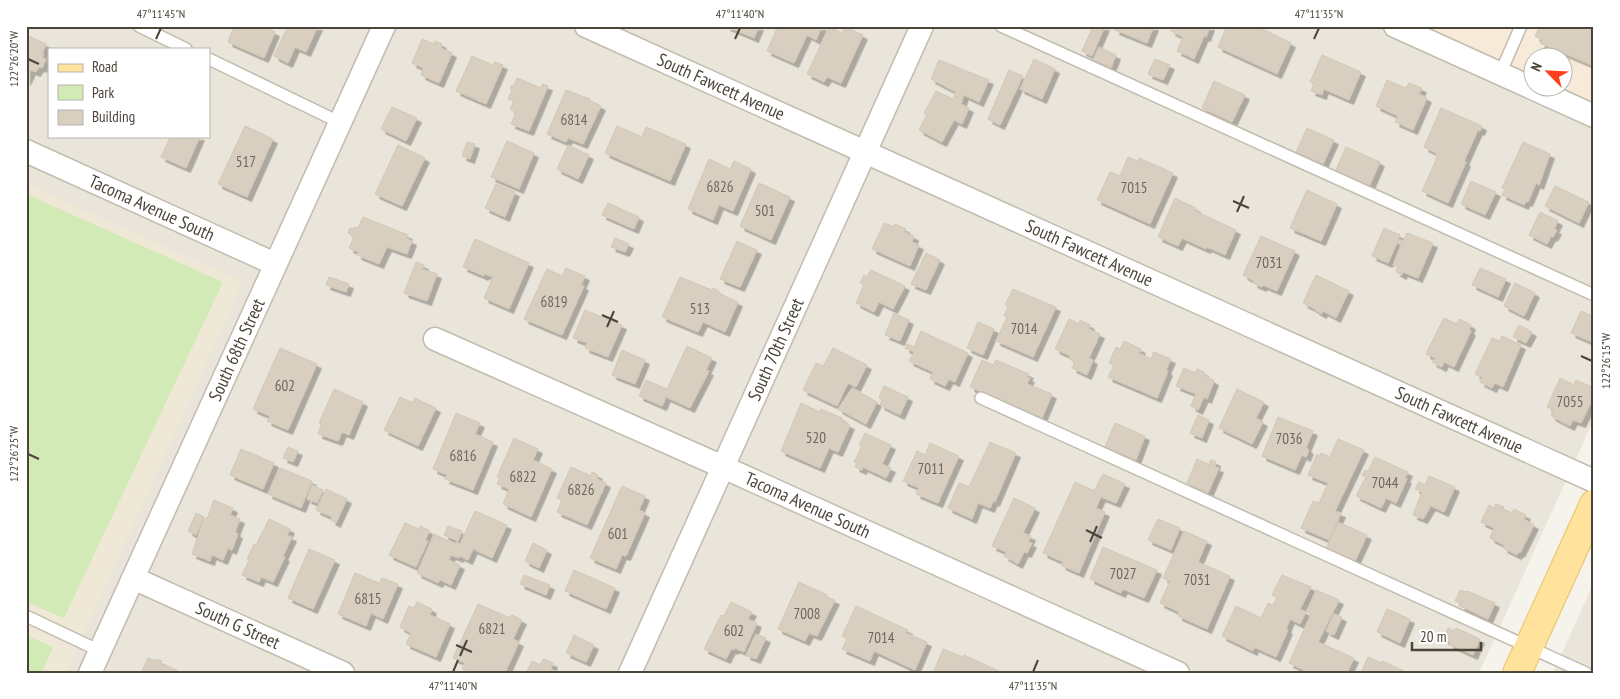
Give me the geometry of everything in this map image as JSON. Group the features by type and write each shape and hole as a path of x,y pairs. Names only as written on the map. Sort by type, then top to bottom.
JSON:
{"main road":[{"path":"1517,673 1594,504"}],"street":[{"name":"South 68th Street","path":"90,673 384,26"},
{"name":"South Fawcett Avenue","path":"586,26 1594,481"},
{"name":"South 70th Street","path":"630,673 922,26"},
{"path":"1395,26 1594,116"},
{"name":"Tacoma Avenue South","path":"26,151 275,264"},
{"name":"Tacoma Avenue South","path":"435,339 1178,673"},
{"name":"South G Street","path":"133,578 343,673"}],"lane":[{"path":"139,26 184,48"},
{"path":"1000,26 1594,295"},
{"path":"1500,74 1521,26"},
{"path":"210,60 341,122"},
{"path":"981,398 1586,673"},
{"path":"26,616 100,651"}],"shaded area":[{"path":"26,26 1402,26 1522,78 1522,98 1567,98 1594,110 1594,419 1479,673 26,673"},
{"path":"1410,26 1594,26 1594,116 1554,98 1572,98 1572,48 1522,48 1522,84"},
{"path":"26,184 243,282 66,673 26,673"},
{"path":"1594,582 1594,673 1553,673"}],"green space":[{"path":"26,194 223,282 64,618 26,602"},
{"path":"26,635 53,647 41,673 26,673"}],"building":[{"path":"234,26 262,26 275,32 264,58 228,42"},
{"path":"288,26 318,26 306,52 295,47 288,63 274,56"},
{"path":"726,26 759,26 754,38"},
{"path":"778,26 822,26 816,40 807,35 794,63 767,51"},
{"path":"1093,26 1105,26 1092,56 1082,51"},
{"path":"1116,26 1154,26 1147,43 1115,30"},
{"path":"1173,26 1210,26 1194,59 1177,51 1183,37 1171,31"},
{"path":"1227,26 1256,26 1291,43 1277,74 1218,47"},
{"path":"1540,26 1594,26 1594,66 1572,57 1572,48 1552,48 1540,43 1542,40 1535,36"},
{"path":"829,27 842,33 845,27 863,35 841,83 827,77 824,82 807,74"},
{"path":"26,35 46,44 42,58 46,59 42,68 39,67 36,72 31,70 26,81"},
{"path":"422,39 434,44 435,41 442,44 441,48 452,53 439,83 421,75 423,68 412,63"},
{"path":"1099,47 1116,55 1111,68 1093,60"},
{"path":"1322,55 1361,72 1349,100 1324,89 1322,95 1311,91 1314,84 1310,82"},
{"path":"472,56 493,65 495,62 503,65 486,104 456,91"},
{"path":"1034,59 1055,69 1042,99 1020,89"},
{"path":"1155,59 1170,65 1163,80 1148,74"},
{"path":"939,60 989,80 979,102 964,95 961,104 969,108 962,124 954,120 942,142 919,130 927,114 924,113 936,91 953,99 956,92 931,79"},
{"path":"1009,70 1023,76 1000,125 988,119"},
{"path":"517,78 541,88 542,84 548,86 529,131 511,124 516,112 510,109 514,101 508,99 512,90 510,89 512,85 514,86"},
{"path":"1387,80 1406,88 1409,83 1422,88 1419,94 1427,98 1413,130 1395,122 1398,116 1376,106"},
{"path":"1214,81 1245,95 1232,122 1202,108"},
{"path":"566,90 590,99 601,106 583,144 568,138 566,142 547,134"},
{"path":"392,107 417,118 406,141 381,129"},
{"path":"1441,108 1482,126 1480,131 1478,130 1464,161 1466,162 1448,203 1422,191 1436,160 1436,153 1424,147"},
{"path":"245,126 273,139 247,197 218,184"},
{"path":"617,126 642,137 646,127 686,144 670,181 605,153"},
{"path":"1307,128 1334,140 1323,164 1296,152"},
{"path":"170,138 199,138 186,168 161,157"},
{"path":"507,141 534,153 519,189 491,177"},
{"path":"467,142 475,144 470,159 462,156"},
{"path":"1523,142 1550,154 1539,185 1536,183 1528,202 1526,201 1524,205 1502,195 1505,189 1502,188"},
{"path":"398,145 425,158 402,206 375,194"},
{"path":"568,145 589,155 578,179 557,169"},
{"path":"1346,147 1380,162 1369,187 1335,172"},
{"path":"1128,157 1138,161 1139,158 1173,173 1150,224 1097,200 1110,172 1120,176"},
{"path":"709,159 730,169 734,161 751,169 733,211 719,205 713,220 688,209"},
{"path":"1471,181 1496,192 1485,215 1461,204"},
{"path":"759,183 790,197 771,240 740,226"},
{"path":"496,184 515,192 505,217 485,208"},
{"path":"1555,186 1589,202 1579,223 1545,206"},
{"path":"1307,190 1337,204 1321,241 1290,228"},
{"path":"1175,198 1196,208 1195,211 1236,230 1225,255 1182,238 1178,246 1158,237"},
{"path":"608,203 639,217 634,229 602,215"},
{"path":"1540,212 1558,221 1554,229 1557,230 1547,244 1529,235"},
{"path":"363,217 408,235 406,238 412,241 407,254 387,247 379,264 357,255 358,252 349,248 354,237 348,233 350,228 358,228"},
{"path":"884,223 894,227 895,224 906,229 904,232 914,236 912,242 919,245 910,266 872,249"},
{"path":"1384,228 1400,235 1398,239 1403,241 1407,233 1433,243 1418,278 1403,272 1402,275 1396,272 1398,267 1393,265 1401,245 1397,243 1388,263 1372,256"},
{"path":"1261,236 1295,251 1277,291 1253,283 1254,281 1243,275"},
{"path":"615,238 629,244 625,252 611,247"},
{"path":"475,239 529,263 509,309 484,298 493,277 485,274 484,276 463,267"},
{"path":"737,241 757,250 740,287 720,279"},
{"path":"926,253 940,260 926,290 911,284"},
{"path":"416,262 424,265 422,269 437,274 427,301 404,293"},
{"path":"566,268 585,276 581,285 584,286 562,335 524,319 547,269 562,276"},
{"path":"1480,268 1506,279 1498,297 1472,285"},
{"path":"871,270 905,286 893,309 879,302 874,312 856,303 864,285 860,283 864,275 867,277"},
{"path":"1316,275 1349,291 1336,318 1323,311 1322,314 1303,303"},
{"path":"329,277 349,284 346,292 326,285"},
{"path":"680,277 712,290 713,288 719,291 718,293 738,302 725,332 703,322 698,332 662,317"},
{"path":"1515,283 1535,293 1524,316 1504,306"},
{"path":"1013,289 1056,307 1033,357 996,341 1007,317 1004,316 1008,307 1005,305"},
{"path":"585,310 622,325 608,357 585,348 587,343 573,338"},
{"path":"1581,311 1594,317 1594,343 1571,333"},
{"path":"894,313 909,320 900,341 885,335"},
{"path":"1444,318 1457,324 1459,319 1471,325 1469,330 1471,331 1454,367 1444,362 1442,367 1432,362 1435,358 1426,354"},
{"path":"1069,319 1079,324 1080,320 1090,325 1089,329 1100,334 1089,358 1093,360 1087,375 1072,368 1075,362 1069,359 1070,356 1055,349"},
{"path":"978,322 994,329 983,355 967,348"},
{"path":"1519,325 1532,332 1526,343 1513,337"},
{"path":"921,331 968,353 955,382 949,379 945,386 930,379 933,372 909,361 914,352 905,348 907,344 914,347"},
{"path":"1502,336 1521,345 1503,387 1495,383 1492,388 1480,382 1482,377 1475,374 1492,338 1500,341"},
{"path":"1124,341 1141,349 1139,353 1151,359 1154,352 1171,359 1157,398 1108,377 1114,365 1109,363 1116,347 1120,349"},
{"path":"687,346 712,358 706,370 709,371 690,408 666,397 662,406 639,396 646,380 667,389"},
{"path":"280,348 317,364 288,430 267,421 270,416 253,409"},
{"path":"833,348 867,365 856,387 848,383 837,406 803,390 816,363 823,366"},
{"path":"622,350 645,360 635,384 612,375"},
{"path":"982,360 993,365 996,360 1029,374 1027,377 1030,378 1027,384 1052,394 1042,418 970,387"},
{"path":"1184,368 1195,373 1197,369 1204,372 1204,375 1214,381 1207,399 1204,397 1198,410 1191,406 1196,394 1176,386"},
{"path":"1560,378 1574,385 1576,380 1594,388 1594,396 1581,423 1573,420 1570,426 1551,416 1553,410 1547,407"},
{"path":"884,386 908,397 900,415 880,405 882,400 879,398"},
{"path":"852,388 877,402 866,424 838,409"},
{"path":"334,389 363,402 349,435 342,432 338,441 318,434 321,424 319,423"},
{"path":"1237,389 1264,402 1256,418 1263,422 1252,444 1219,428"},
{"path":"400,397 413,403 415,398 436,408 418,446 384,430"},
{"path":"801,403 820,412 821,409 842,418 841,421 850,425 838,452 829,448 820,468 781,451"},
{"path":"456,413 480,423 475,434 493,442 473,490 445,479 447,475 433,469"},
{"path":"1198,415 1209,420 1202,438 1190,433"},
{"path":"1278,417 1313,431 1306,448 1309,450 1306,457 1302,455 1295,470 1262,456"},
{"path":"1115,423 1145,436 1136,460 1105,447"},
{"path":"865,433 891,445 882,464 891,468 886,478 863,467 862,470 855,467 857,463 854,462 862,446 859,445"},
{"path":"514,438 538,449 533,460 552,469 531,517 503,504 509,489 497,484 500,478 497,477"},
{"path":"1338,439 1364,450 1335,511 1341,513 1329,540 1301,528 1313,501 1319,503 1328,483 1308,475 1317,454 1320,456 1321,453 1328,456 1327,458 1329,459"},
{"path":"990,442 1016,453 995,502 993,501 990,508 978,503 972,519 948,508 959,483 969,487"},
{"path":"930,443 959,456 938,503 916,494 919,488 903,481 917,451 925,455"},
{"path":"288,447 298,451 293,462 283,458"},
{"path":"241,449 274,463 263,489 230,475"},
{"path":"1375,457 1408,472 1405,478 1407,479 1396,503 1386,498 1381,508 1356,496 1366,477 1362,475 1365,470 1368,471"},
{"path":"1197,459 1210,465 1212,460 1216,462 1215,467 1219,468 1208,493 1187,483"},
{"path":"571,467 591,476 592,472 598,475 597,479 606,483 587,525 557,512 562,500 557,498"},
{"path":"280,468 312,481 301,508 268,494"},
{"path":"1103,474 1125,484 1116,503 1101,497 1096,508 1105,512 1079,573 1061,565 1063,562 1043,553 1075,482 1094,491"},
{"path":"1429,476 1455,487 1444,512 1431,506 1423,519 1413,515 1422,492 1415,489 1419,482 1425,485"},
{"path":"312,485 323,490 317,503 307,499"},
{"path":"622,486 645,496 639,510 645,513 626,556 622,555 616,569 590,558"},
{"path":"326,489 347,499 336,523 331,520 332,517 316,510"},
{"path":"1014,498 1035,508 1023,533 1031,536 1028,542 1032,543 1027,553 1024,552 1018,564 1004,556 1006,552 992,546"},
{"path":"214,500 233,508 230,515 240,519 235,532 238,534 232,550 228,548 223,560 212,555 210,561 192,554 204,518 207,519"},
{"path":"1496,504 1512,513 1514,509 1526,515 1524,519 1534,525 1520,553 1517,555 1503,548 1504,545 1490,538 1494,528 1481,522 1489,505 1494,508"},
{"path":"475,511 507,525 492,558 473,549 468,560 460,556 459,558 451,555 449,560 460,565 451,585 440,580 438,583 417,573 434,534 455,544 456,542 460,544"},
{"path":"196,513 204,517 196,535 188,531"},
{"path":"269,519 290,529 287,535 292,537 273,582 261,577 259,582 242,575 254,544 256,545"},
{"path":"1158,519 1180,528 1171,550 1148,540"},
{"path":"1338,522 1367,535 1355,561 1326,549"},
{"path":"405,523 419,529 420,526 430,531 425,540 428,541 416,567 389,555"},
{"path":"448,526 462,531 458,541 444,535"},
{"path":"1184,531 1207,541 1198,562 1230,576 1207,629 1178,616 1179,612 1160,603 1170,581 1163,578"},
{"path":"533,543 547,550 539,568 525,561"},
{"path":"1103,547 1157,570 1144,598 1123,589 1121,593 1090,579"},
{"path":"309,549 335,560 313,609 288,598"},
{"path":"574,570 615,588 606,609 565,591"},
{"path":"355,573 379,583 382,578 398,584 383,619 371,613 366,626 338,614"},
{"path":"524,575 550,585 546,595 520,584"},
{"path":"1282,575 1311,587 1300,609 1306,612 1300,624 1290,619 1286,629 1288,630 1276,657 1254,647 1253,651 1222,636 1236,606 1261,618 1268,603 1273,605 1277,597 1272,595"},
{"path":"799,582 835,600 817,636 809,633 805,641 778,629"},
{"path":"1316,590 1339,600 1318,642 1354,658 1347,673 1310,673 1289,663 1311,614 1307,612"},
{"path":"1460,590 1495,603 1488,619 1460,606 1461,603 1455,601"},
{"path":"417,602 432,609 430,615 450,624 436,657 406,644 411,633 400,627 409,606 414,608"},
{"path":"731,602 752,612 748,619 757,623 744,652 735,648 734,650 731,649 726,659 704,649 721,615 724,616"},
{"path":"478,604 510,618 512,615 522,620 513,639 519,642 505,673 471,673 462,669 465,663 453,658"},
{"path":"856,606 908,630 906,633 927,642 915,670 874,651 870,661 842,649 847,639 842,636"},
{"path":"1387,609 1410,619 1400,643 1377,632"},
{"path":"1334,614 1342,617 1334,635 1326,631"},
{"path":"1448,628 1454,631 1456,628 1480,639 1473,655 1449,644 1450,642 1443,639"},
{"path":"756,634 766,638 756,659 746,655"},
{"path":"574,635 594,645 586,662 566,653"},
{"path":"943,649 963,657 964,655 1003,673 933,673"},
{"path":"1368,657 1404,671 1403,673 1361,673"},
{"path":"148,658 162,661 160,663 177,670 176,673 141,673"},
{"path":"543,659 553,663 551,669 560,673 526,673 532,661 540,665"}]}
